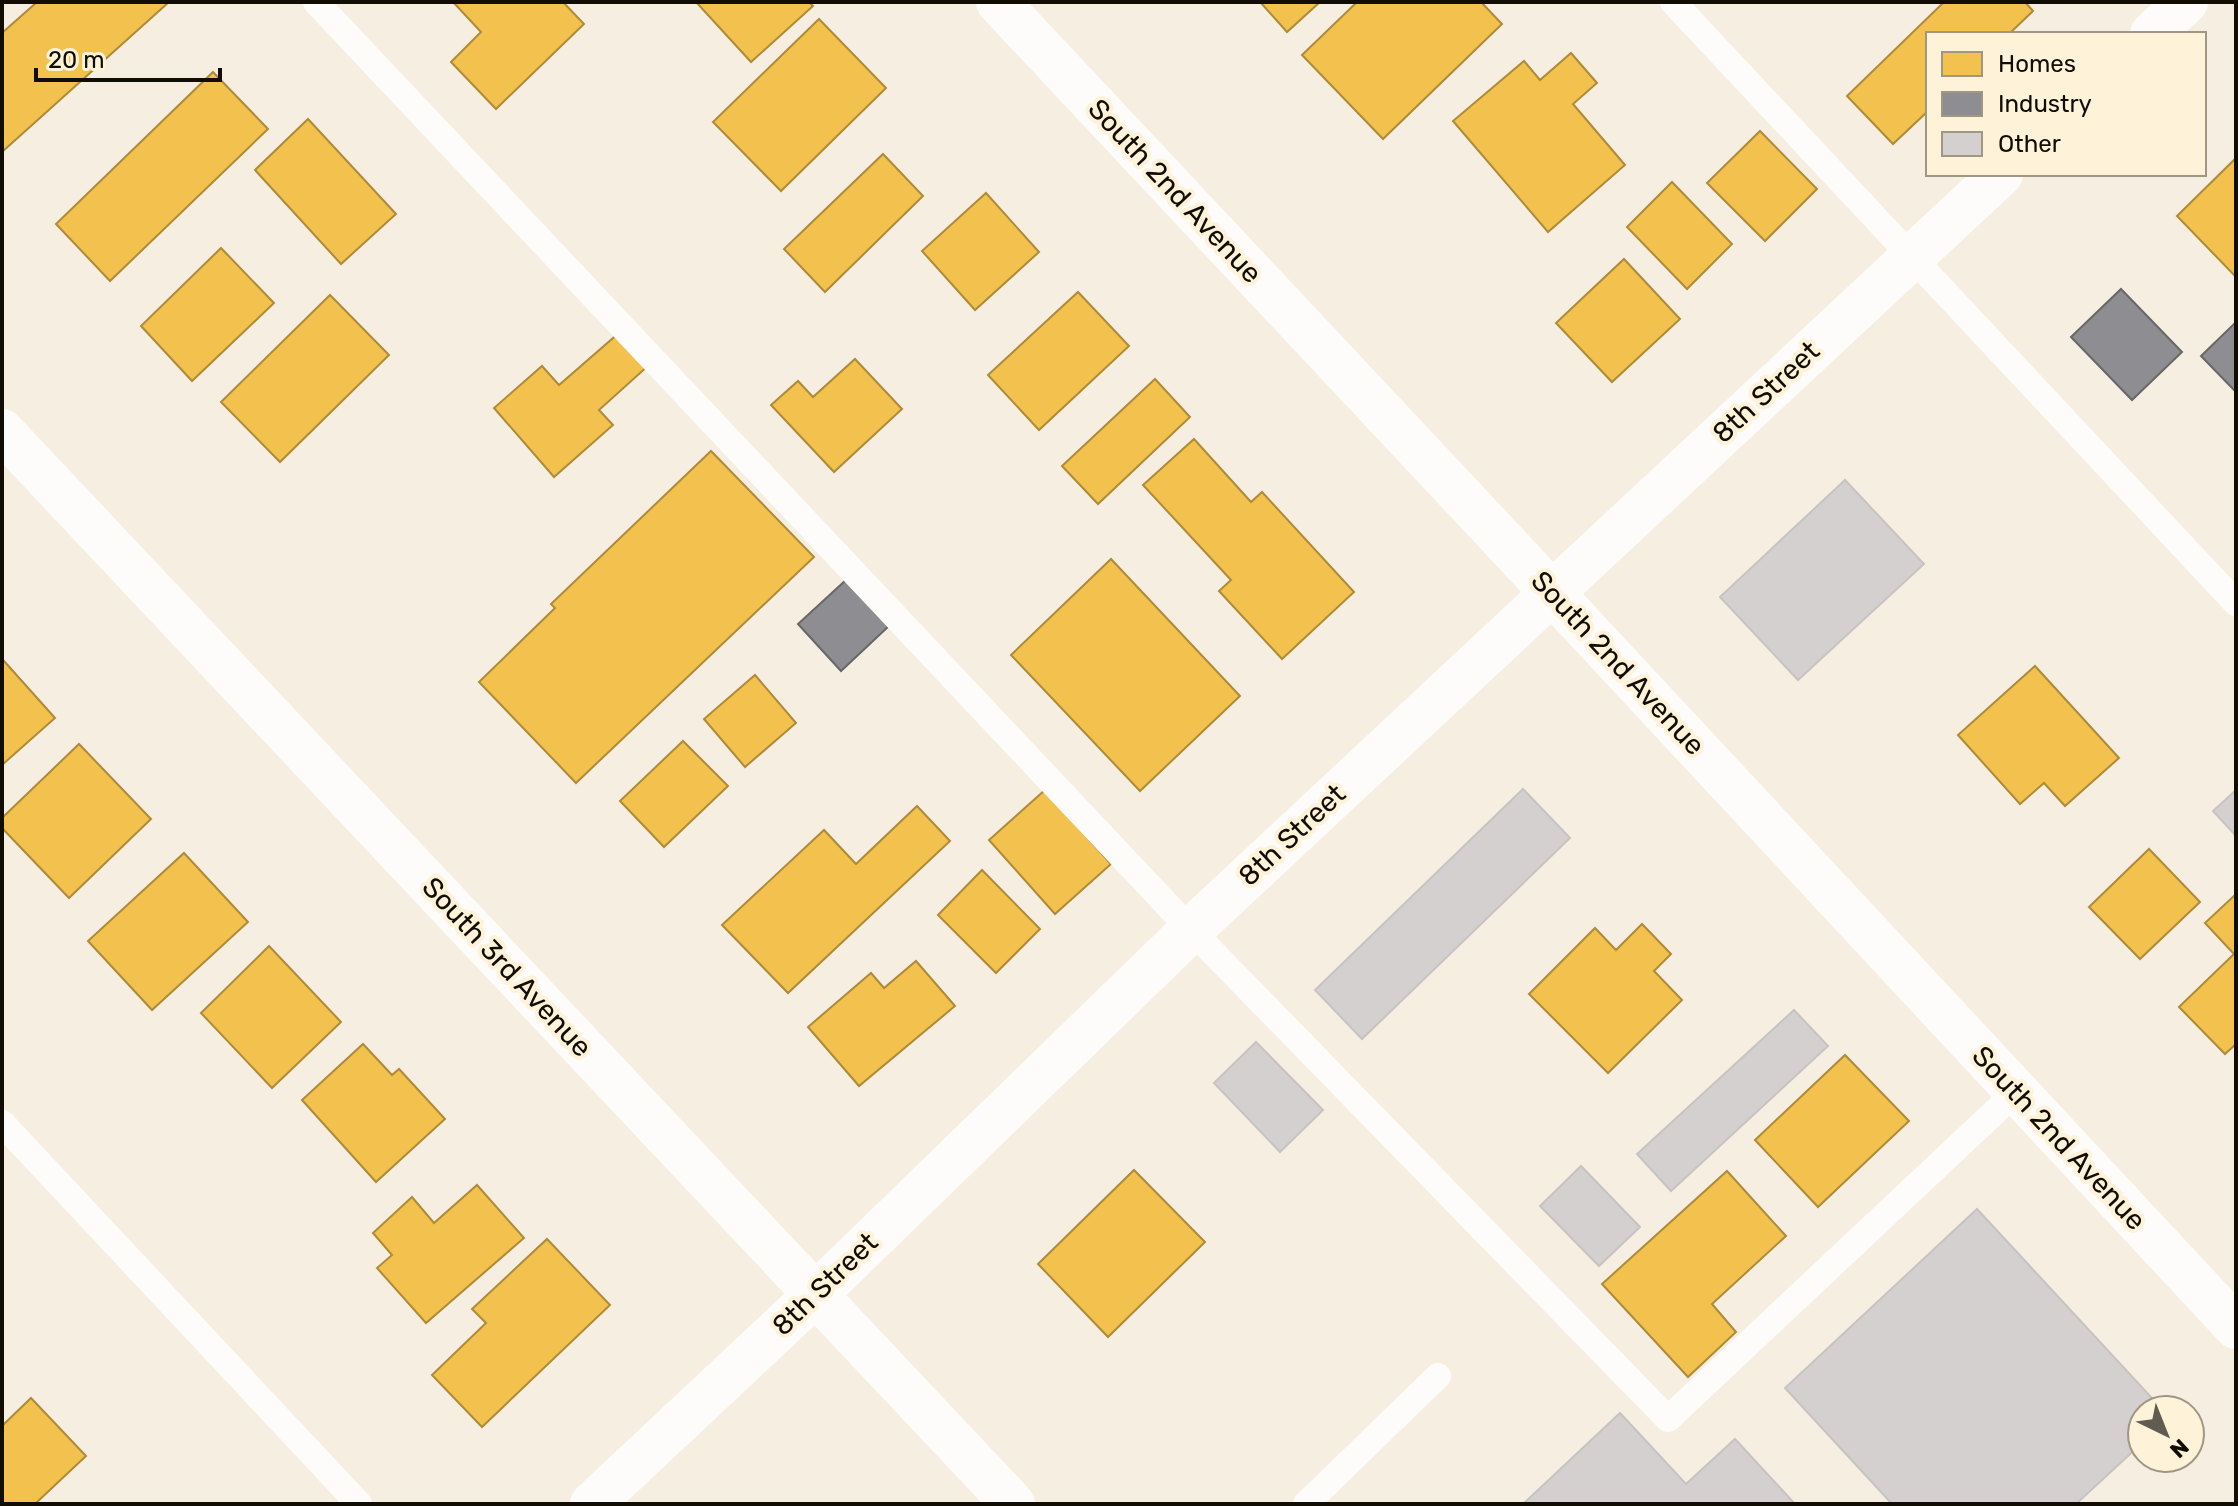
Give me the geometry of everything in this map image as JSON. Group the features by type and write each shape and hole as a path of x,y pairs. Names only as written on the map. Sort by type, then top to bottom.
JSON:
{"street":[{"name":"South 2nd Avenue","path":"998,2 2234,1322"},
{"path":"2154,32 2186,2"},
{"name":"8th Street","path":"592,1504 815,1295 1191,930 1999,176"},
{"name":"South 3rd Avenue","path":"2,431 1013,1504"}],"lane":[{"path":"316,2 1191,930 1668,1419 2016,1092"},
{"path":"1673,2 2236,603"},
{"path":"2,1123 359,1504"},
{"path":"1306,1504 1438,1376"}],"building: Homes":[{"path":"37,2 169,2 2,152 2,33"},
{"path":"453,2 563,2 584,24 496,109 451,62 481,32"},
{"path":"696,2 809,2 813,6 751,62"},
{"path":"1260,2 1320,2 1287,32"},
{"path":"1357,2 1481,2 1502,24 1383,139 1302,55"},
{"path":"1944,2 2025,2 2033,11 2011,32 1926,32 1926,113 1893,144 1847,96"},
{"path":"819,19 886,88 781,191 713,122"},
{"path":"1571,53 1597,83 1573,104 1625,165 1548,232 1453,121 1524,61 1540,80"},
{"path":"213,72 268,129 110,281 56,224"},
{"path":"308,119 396,214 341,264 255,170"},
{"path":"1760,131 1817,189 1765,241 1707,183"},
{"path":"883,154 923,196 825,292 784,249"},
{"path":"2236,158 2236,277 2177,216"},
{"path":"1672,182 1732,244 1687,289 1627,227"},
{"path":"986,193 1039,252 975,310 922,251"},
{"path":"221,248 274,303 192,381 141,326"},
{"path":"1624,259 1680,319 1612,382 1556,323"},
{"path":"1078,292 1129,346 1039,430 988,375"},
{"path":"330,295 389,355 280,462 221,402"},
{"path":"620,332 649,365 599,410 613,425 554,477 494,408 542,366 559,385"},
{"path":"855,359 902,409 834,472 771,405 798,381 813,397"},
{"path":"1155,379 1190,417 1098,504 1062,466"},
{"path":"1194,439 1251,502 1262,492 1354,592 1282,659 1219,591 1231,580 1143,485"},
{"path":"711,451 814,557 576,783 479,682 555,608 551,604"},
{"path":"1111,559 1240,696 1140,791 1011,655"},
{"path":"4,661 55,718 2,765 2,663"},
{"path":"2035,666 2119,758 2065,806 2044,783 2020,804 1958,735"},
{"path":"755,675 796,723 745,767 704,719"},
{"path":"683,741 728,786 664,847 620,801"},
{"path":"79,744 151,819 69,898 2,828 2,818"},
{"path":"1045,790 1111,864 1055,914 989,840"},
{"path":"917,806 950,841 788,993 722,925 824,830 856,864"},
{"path":"2149,849 2200,902 2140,959 2089,907"},
{"path":"184,853 248,922 152,1010 88,941"},
{"path":"982,870 1040,929 996,973 938,915"},
{"path":"2236,894 2236,1044 2225,1054 2179,1007 2234,954 2205,923"},
{"path":"1642,924 1671,954 1654,971 1682,1000 1608,1073 1529,994 1595,928 1616,950"},
{"path":"269,946 341,1022 272,1088 201,1013"},
{"path":"916,961 955,1006 859,1086 808,1027 871,973 884,988"},
{"path":"363,1044 392,1075 399,1069 445,1119 376,1182 302,1100"},
{"path":"1845,1055 1909,1121 1818,1207 1755,1140"},
{"path":"1134,1170 1205,1242 1108,1337 1038,1264"},
{"path":"1727,1171 1786,1236 1712,1304 1736,1332 1688,1377 1602,1284"},
{"path":"477,1185 524,1238 426,1323 377,1268 392,1255 373,1233 412,1197 434,1223"},
{"path":"547,1239 610,1305 482,1427 432,1375 486,1323 472,1309"},
{"path":"31,1398 86,1456 35,1504 2,1504 2,1426"}],"building: Industry":[{"path":"2121,289 2182,352 2132,400 2071,337"},
{"path":"2236,322 2236,392 2201,356"},
{"path":"846,580 889,626 841,671 798,624"}],"building: Other":[{"path":"1845,480 1924,564 1798,680 1720,597"},
{"path":"1523,789 1570,838 1362,1039 1315,990"},
{"path":"2236,790 2236,836 2213,811"},
{"path":"1794,1010 1828,1046 1671,1191 1637,1154"},
{"path":"1256,1042 1323,1110 1280,1152 1214,1083"},
{"path":"1581,1166 1640,1227 1599,1266 1540,1206"},
{"path":"1977,1209 2148,1394 2126,1394 2126,1458 2076,1504 1892,1504 1785,1388"},
{"path":"1620,1413 1686,1484 1735,1439 1795,1504 1523,1504"}]}
